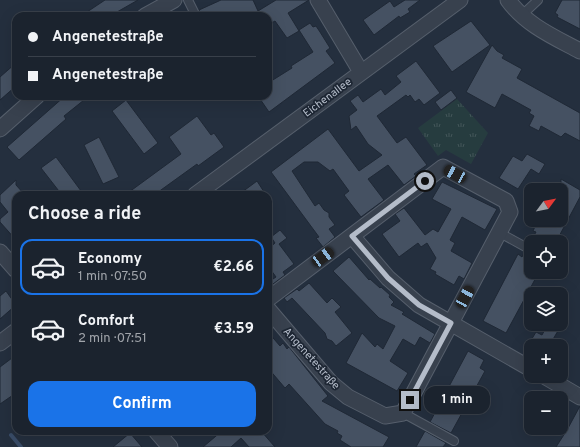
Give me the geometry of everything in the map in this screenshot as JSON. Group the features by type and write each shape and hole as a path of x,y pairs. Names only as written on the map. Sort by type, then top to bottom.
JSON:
{"street":[{"path":"152,12 174,0"},
{"path":"318,0 361,72"},
{"name":"Eichenallee","path":"200,191 460,0"},
{"path":"508,0 521,16 533,26 580,52"},
{"path":"0,129 33,100"},
{"path":"272,296 443,167 506,202 510,212 500,233 403,413"},
{"path":"352,236 388,278 419,305 524,365"},
{"path":"0,252 12,266"},
{"name":"Angenetestraße","path":"272,314 332,383 348,397 385,416 403,413"},
{"path":"0,343 12,334"},
{"path":"556,383 580,397"},
{"path":"160,435 170,447"}],"lane":[{"path":"188,0 194,12"},
{"path":"521,16 538,0"},
{"path":"500,233 524,246"},
{"path":"403,413 454,441"}],"green space":[{"path":"457,99 488,133 471,164 446,150 438,156 418,128"}],"building":[{"path":"105,0 138,0 117,12 87,12"},
{"path":"221,0 253,0 258,11 276,0 309,0 288,13 299,31 287,38 275,21 272,23 272,12 200,12 199,10"},
{"path":"405,0 420,0 408,9 410,12 400,18 399,16 374,35 363,20 390,1 394,7"},
{"path":"562,0 580,0 580,29 557,17 558,15 555,13"},
{"path":"471,21 490,45 452,72 433,46"},
{"path":"310,23 313,27 316,26 330,48 326,51 335,63 269,112 261,100 272,100 272,80 313,52 299,30"},
{"path":"492,45 497,51 504,55 502,58 522,69 517,78 580,113 580,141 565,133 561,137 541,126 539,131 529,126 534,116 529,113 531,110 502,94 495,108 466,92"},
{"path":"416,61 440,93 424,105 419,99 415,102 410,95 408,97 406,95 377,116 397,143 406,137 427,165 414,174 416,176 404,185 388,165 368,179 384,200 361,217 344,195 349,191 333,169 330,171 318,162 304,162 292,171 315,206 319,203 324,210 329,213 329,217 335,225 329,229 335,237 323,247 316,238 319,237 271,172 328,129 359,171 382,155 368,144 356,126 351,130 349,116 357,110 350,101 358,95 363,102 381,89 385,95 401,82 396,76"},
{"path":"12,66 12,90 0,100 0,77"},
{"path":"451,90 457,98 441,110 435,102"},
{"path":"60,100 84,100 64,116 66,119 19,160 7,147"},
{"path":"126,100 158,143 144,154 112,111"},
{"path":"197,116 211,135 214,133 224,147 160,191 130,191 181,154 169,137"},
{"path":"99,137 119,177 103,184 84,145"},
{"path":"527,154 545,164 539,174 531,169 518,189 499,178 513,156 522,161"},
{"path":"56,157 81,191 59,191 41,168"},
{"path":"561,179 568,183 561,183"},
{"path":"16,180 16,185 21,191 12,191 12,236 0,222 0,219 8,212 0,202 0,195"},
{"path":"257,181 263,191 243,191"},
{"path":"442,182 497,209 485,230 462,217 450,240 455,243 451,251 472,263 464,279 459,276 454,285 435,274 436,272 430,269 436,258 427,243 421,247 418,243 399,257 382,234 400,221 395,214 404,208 425,235 433,229 438,232 451,209 432,199"},
{"path":"568,183 580,190 580,197 568,220"},
{"path":"535,227 564,227 560,235 534,235 536,232 533,231"},
{"path":"280,230 287,238 279,244 294,264 283,272 285,275 273,284 272,280 276,277 272,272 272,246 275,243 272,236"},
{"path":"524,253 524,279 535,279 531,287 524,287 524,300 506,333 483,321 518,254 522,257"},
{"path":"349,257 369,280 370,279 390,295 389,297 394,302 391,305 404,312 402,314 435,334 430,343 420,337 415,346 403,339 390,361 408,373 397,391 346,363 362,333 375,347 377,344 383,349 395,326 379,318 333,271"},
{"path":"309,283 327,303 332,298 341,307 335,312 352,333 336,346 332,341 327,339 325,333 292,298 287,302 284,298 297,289 299,291"},
{"path":"6,291 12,299 12,308 0,319 0,296"},
{"path":"544,331 558,331 553,339 532,339 536,332 542,335"},
{"path":"272,337 280,346 283,343 287,349 289,347 328,396 322,401 389,437 383,447 351,447 340,440 342,436 337,433 338,431 325,424 289,384 285,388 272,373"},
{"path":"468,351 484,360 480,368 485,371 451,433 430,422"},
{"path":"12,358 12,396 0,404 0,367"},
{"path":"580,406 580,447 556,447 564,435 568,435 568,428"},
{"path":"425,431 446,443 443,447 416,447"},
{"path":"128,435 132,435 142,447 113,447"},
{"path":"217,435 264,435 275,447 249,447 241,438 231,447 203,447"}],"waterway":[{"path":"11,435 21,447"}],"route":[{"path":"410,400 451,323 419,305 388,278 352,236 425,181"}]}
